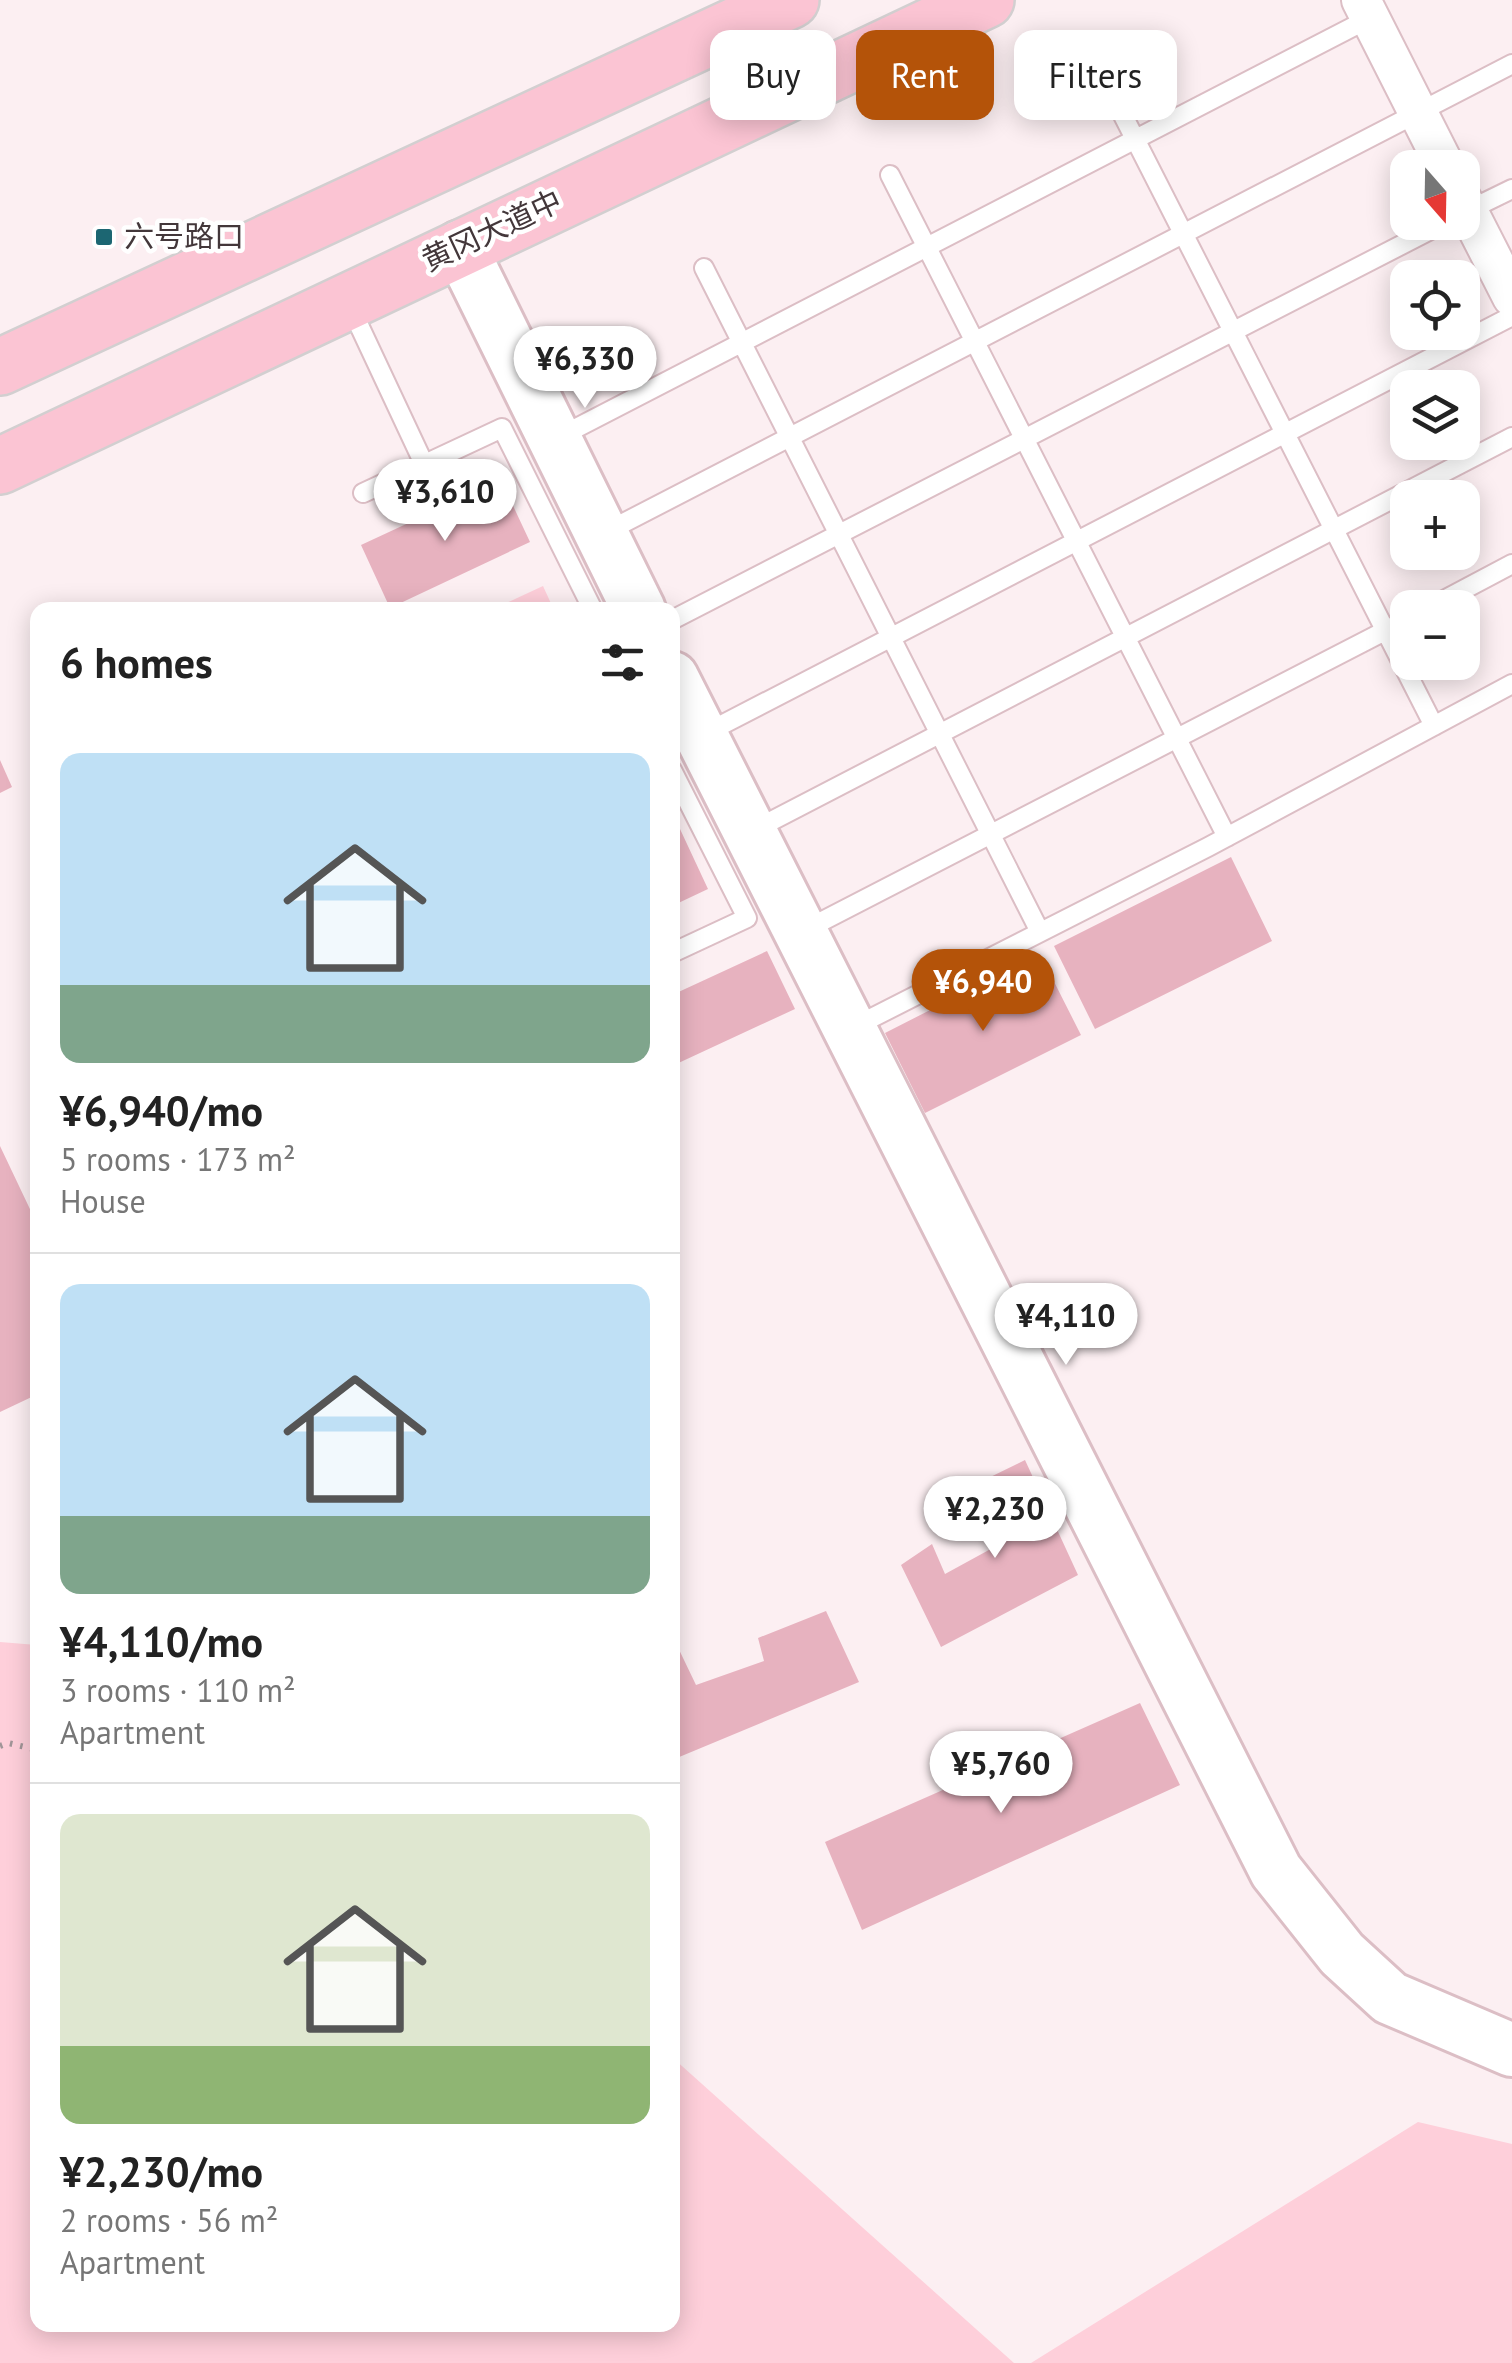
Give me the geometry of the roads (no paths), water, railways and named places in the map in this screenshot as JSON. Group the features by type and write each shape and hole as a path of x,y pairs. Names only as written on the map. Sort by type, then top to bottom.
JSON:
{"main road":[{"path":"0,367 791,0"},
{"name":"黄冈大道中","path":"0,466 986,0"},
{"path":"460,247 635,602"},
{"path":"680,762 750,832 1276,1871 1342,1954 1390,1998 1512,2050"}],"street":[{"path":"1365,9 1437,150"},
{"path":"1477,240 1512,297"}],"lane":[{"path":"554,440 1135,140 1365,9"},
{"path":"601,534 1512,64"},
{"path":"1125,120 1434,726"},
{"path":"890,175 1227,837"},
{"path":"1480,203 1512,189"},
{"path":"680,616 1407,240"},
{"path":"704,268 1040,932"},
{"path":"348,300 424,464"},
{"path":"680,949 747,918 680,762 891,637 1512,316"},
{"path":"364,493 502,428 589,602"},
{"path":"750,832 1512,436"},
{"path":"1463,590 1512,564"},
{"path":"800,933 1390,628"},
{"path":"849,1030 1227,837 1512,684"}],"place":[{"name":"六号路口","path":"104,237"}]}
